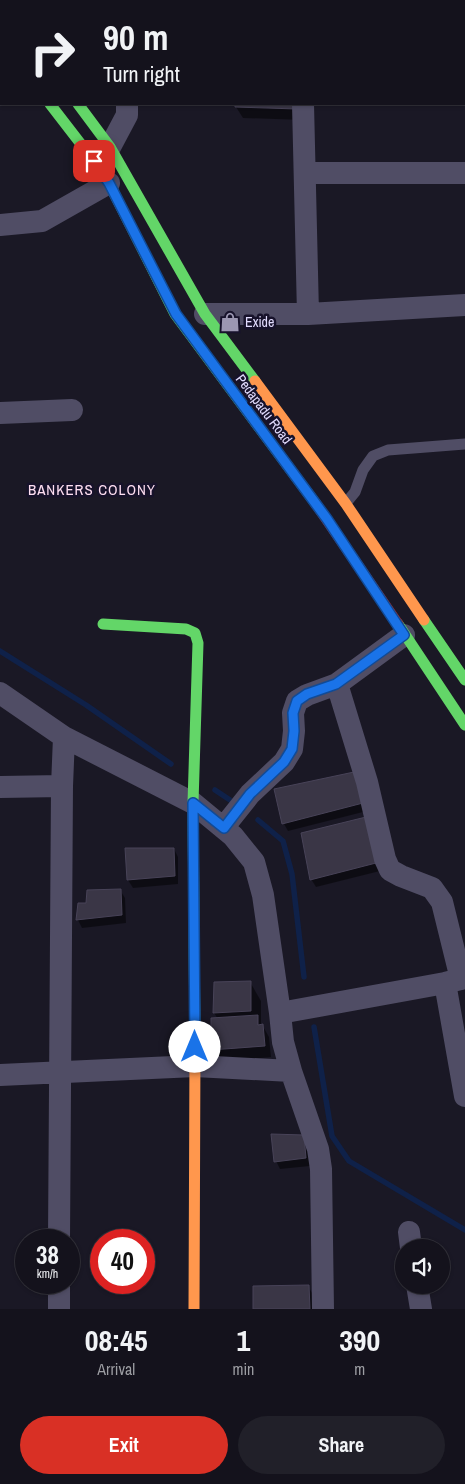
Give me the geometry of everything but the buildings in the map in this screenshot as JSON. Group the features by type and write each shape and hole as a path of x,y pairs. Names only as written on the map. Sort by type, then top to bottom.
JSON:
{"main road":[{"name":"Pedapadu Road","path":"51,105 109,183 176,314 327,519 465,726"},
{"name":"Pedapadu Road","path":"79,105 110,147 205,314 346,504 465,680"},
{"path":"102,624 186,628 195,633 198,643 193,803 194,1309"}],"street":[{"path":"110,147 127,115 127,105"},
{"path":"304,105 308,314"},
{"path":"305,173 465,173"},
{"path":"0,225 42,221 109,183"},
{"path":"205,314 308,314 465,305"},
{"path":"0,413 72,410"},
{"path":"224,828 250,794 284,762 292,749 293,713 297,701 307,694 336,684 404,635"},
{"path":"336,684 367,782 385,859 390,870 432,888 442,902 457,980 465,1096"},
{"path":"0,693 64,737 193,803 233,836 254,862 263,895 283,1042 318,1149 323,1309"},
{"path":"59,1229 62,786 64,737"},
{"path":"0,787 62,786"},
{"path":"280,1013 457,980"},
{"path":"0,1075 195,1066 291,1071"},
{"path":"59,1294 59,1309"},
{"path":"418,1294 421,1309"}],"lane":[{"path":"346,504 356,492 362,470 373,456 388,450 465,444"}],"waterway":[{"path":"0,651 86,705 171,764"},
{"path":"215,790 230,800"},
{"path":"258,820 283,841 292,874 304,977"},
{"path":"314,1027 332,1136 349,1161 465,1230"}],"traffic: fast":[{"path":"51,105 109,183 175,314 316,504"},
{"path":"79,105 110,147 205,314 255,381"},
{"path":"424,620 465,680"},
{"path":"103,624 186,629 195,633 198,643 193,803 195,1047"},
{"path":"398,624 465,725"}],"traffic: slow":[{"path":"255,381 346,504 424,620"},
{"path":"194,1309 195,1047"}],"traffic: jam":[{"path":"316,504 398,624"}],"place":[{"name":"Exide","path":"230,322"}],"district":[{"name":"BANKERS COLONY","path":"92,490"}],"route":[{"path":"94,161 109,183 176,314 327,519 404,635 336,684 307,694 297,701 293,713 292,749 284,762 250,794 224,828 193,803 195,1047"}]}
